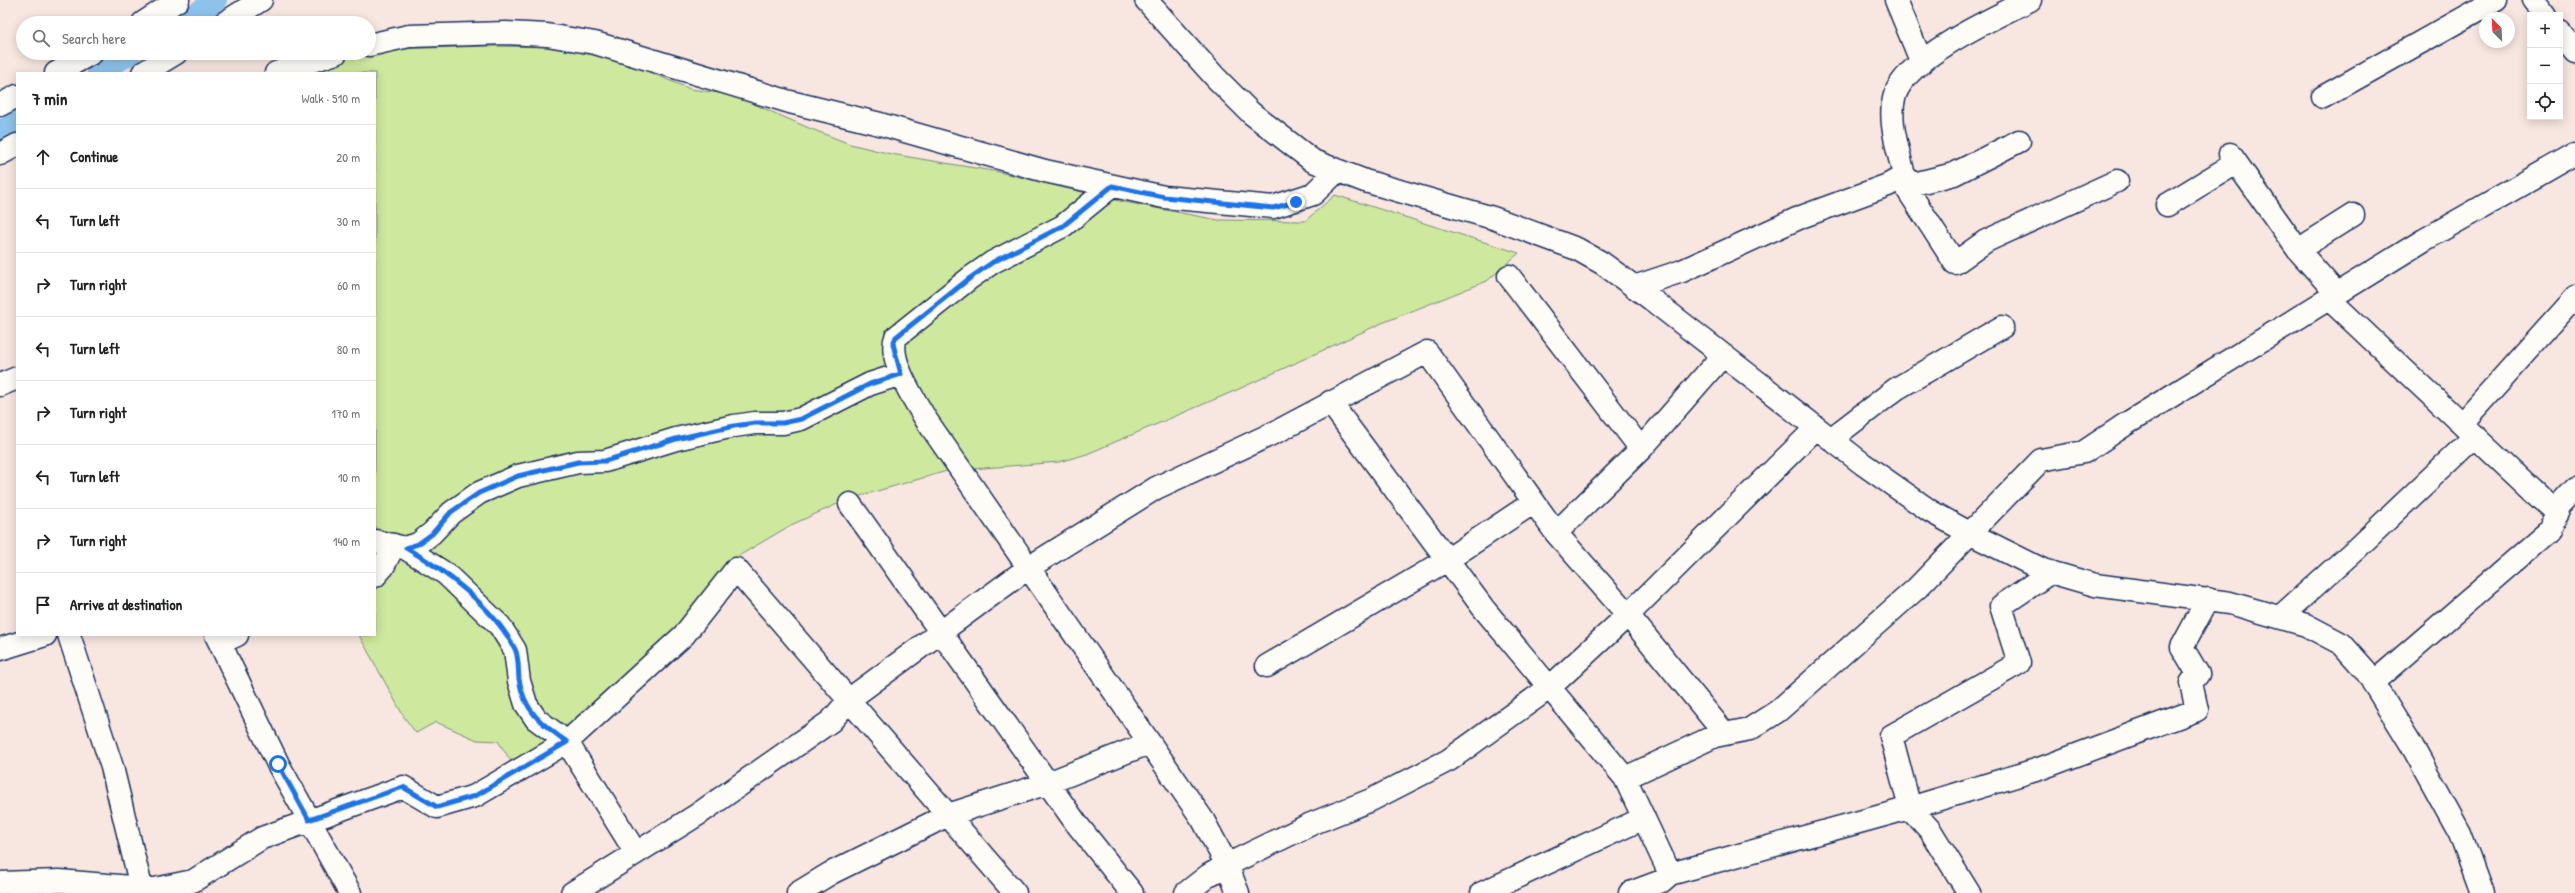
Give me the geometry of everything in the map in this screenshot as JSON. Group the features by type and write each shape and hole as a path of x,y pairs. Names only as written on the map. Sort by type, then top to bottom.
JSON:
{"street":[{"path":"154,16 178,0"},
{"path":"236,16 262,0"},
{"path":"1146,0 1216,78 1251,113 1313,161 1337,171 1542,235 1577,249 1634,286 1824,433 1930,511 1971,534 2013,556 2051,572 2095,586 2208,599 2230,603 2306,625 2342,644 2352,654 2373,683 2411,744 2460,833 2482,893"},
{"path":"1896,0 1922,63"},
{"path":"2030,0 1985,22 1911,71 1895,95 1893,122 1902,177 1955,263 1986,241 2117,181"},
{"path":"2323,97 2496,0"},
{"path":"2534,0 2544,12"},
{"path":"376,43 409,36 498,33 547,36 595,44 790,102 880,124 1045,171 1164,197 1273,208 1313,194 1337,171"},
{"path":"2563,36 2575,50"},
{"path":"58,72 79,60"},
{"path":"155,71 168,60"},
{"path":"279,72 315,60"},
{"path":"0,106 16,97"},
{"path":"1902,177 1914,184 1954,174 2019,140"},
{"path":"0,154 16,146"},
{"path":"1625,778 1715,736 1750,729 1778,710 1917,588 1971,534 2041,460 2084,452 2126,424 2431,236 2575,154"},
{"path":"2167,205 2233,159 2333,296 2468,430 2557,514"},
{"path":"1634,286 1682,272 1801,217 1902,177"},
{"path":"1112,186 1063,226 993,262 976,274 896,337 893,344 906,388 1028,568 1203,820 1227,865 1238,893"},
{"path":"2298,250 2353,215"},
{"path":"1509,276 1642,450"},
{"path":"2280,617 2372,534 2468,430 2575,297"},
{"path":"1186,893 1209,875 1227,865 1311,824 1371,800 1449,760 1549,688 1824,433 2002,327"},
{"path":"572,893 697,815 832,721 849,701 1028,568 1156,488 1280,430 1330,402 1427,352 1556,533 1628,615 1725,734"},
{"path":"1556,533 1642,450 1723,355"},
{"path":"391,544 418,544 432,534 451,512 479,493 518,476 578,462 605,461 676,439 734,426 755,423 783,423 801,419 870,384 901,374"},
{"path":"0,385 16,378"},
{"path":"1330,402 1484,609 1625,778 1644,818 1668,883"},
{"path":"2373,683 2549,531 2561,504 2575,489"},
{"path":"1267,666 1447,560 1534,502"},
{"path":"850,504 1076,824 1132,893"},
{"path":"376,575 383,567 391,544"},
{"path":"391,544 446,574 500,626 516,650 519,681 526,704 536,719 567,742 636,853"},
{"path":"0,883 59,881 114,888 151,889 194,881 262,838 403,787 437,807 475,796 567,742 684,635 736,569 1015,893"},
{"path":"1969,893 1930,830 1910,808 1891,736 2019,663 2001,606 2051,572"},
{"path":"1630,893 1668,883 2040,769 2197,710 2191,683 2198,674 2182,647 2208,599"},
{"path":"0,650 42,636"},
{"path":"69,636 151,889"},
{"path":"224,638 278,764 350,893"},
{"path":"798,893 831,873 948,815 1048,783 1150,743"},
{"path":"1482,893 1644,818"}],"green space":[{"path":"488,46 560,47 613,57 690,89 733,95 850,144 891,154 999,172 1119,201 1218,220 1305,221 1335,195 1519,253 1487,281 1382,323 1239,389 1087,454 1059,462 947,471 846,500 791,525 737,557 700,608 570,731 512,763 498,741 477,740 436,722 416,733 404,717 360,636 376,636 376,72 296,72 331,60 376,60 376,52 399,49"}],"waterway":[{"path":"192,16 216,0"},
{"path":"100,72 119,60"},
{"path":"0,132 16,122"}],"route":[{"path":"278,764 309,820 403,787 437,807 475,796 567,742 536,719 526,704 519,681 516,650 500,626 480,605 446,574 427,560 406,548 418,544 432,534 451,512 479,493 496,484 518,476 578,462 605,461 676,439 734,426 755,423 783,423 801,419 819,412 870,384 901,374 893,344 896,337 970,278 993,262 1063,226 1112,186 1164,197 1273,208 1296,202"}]}
